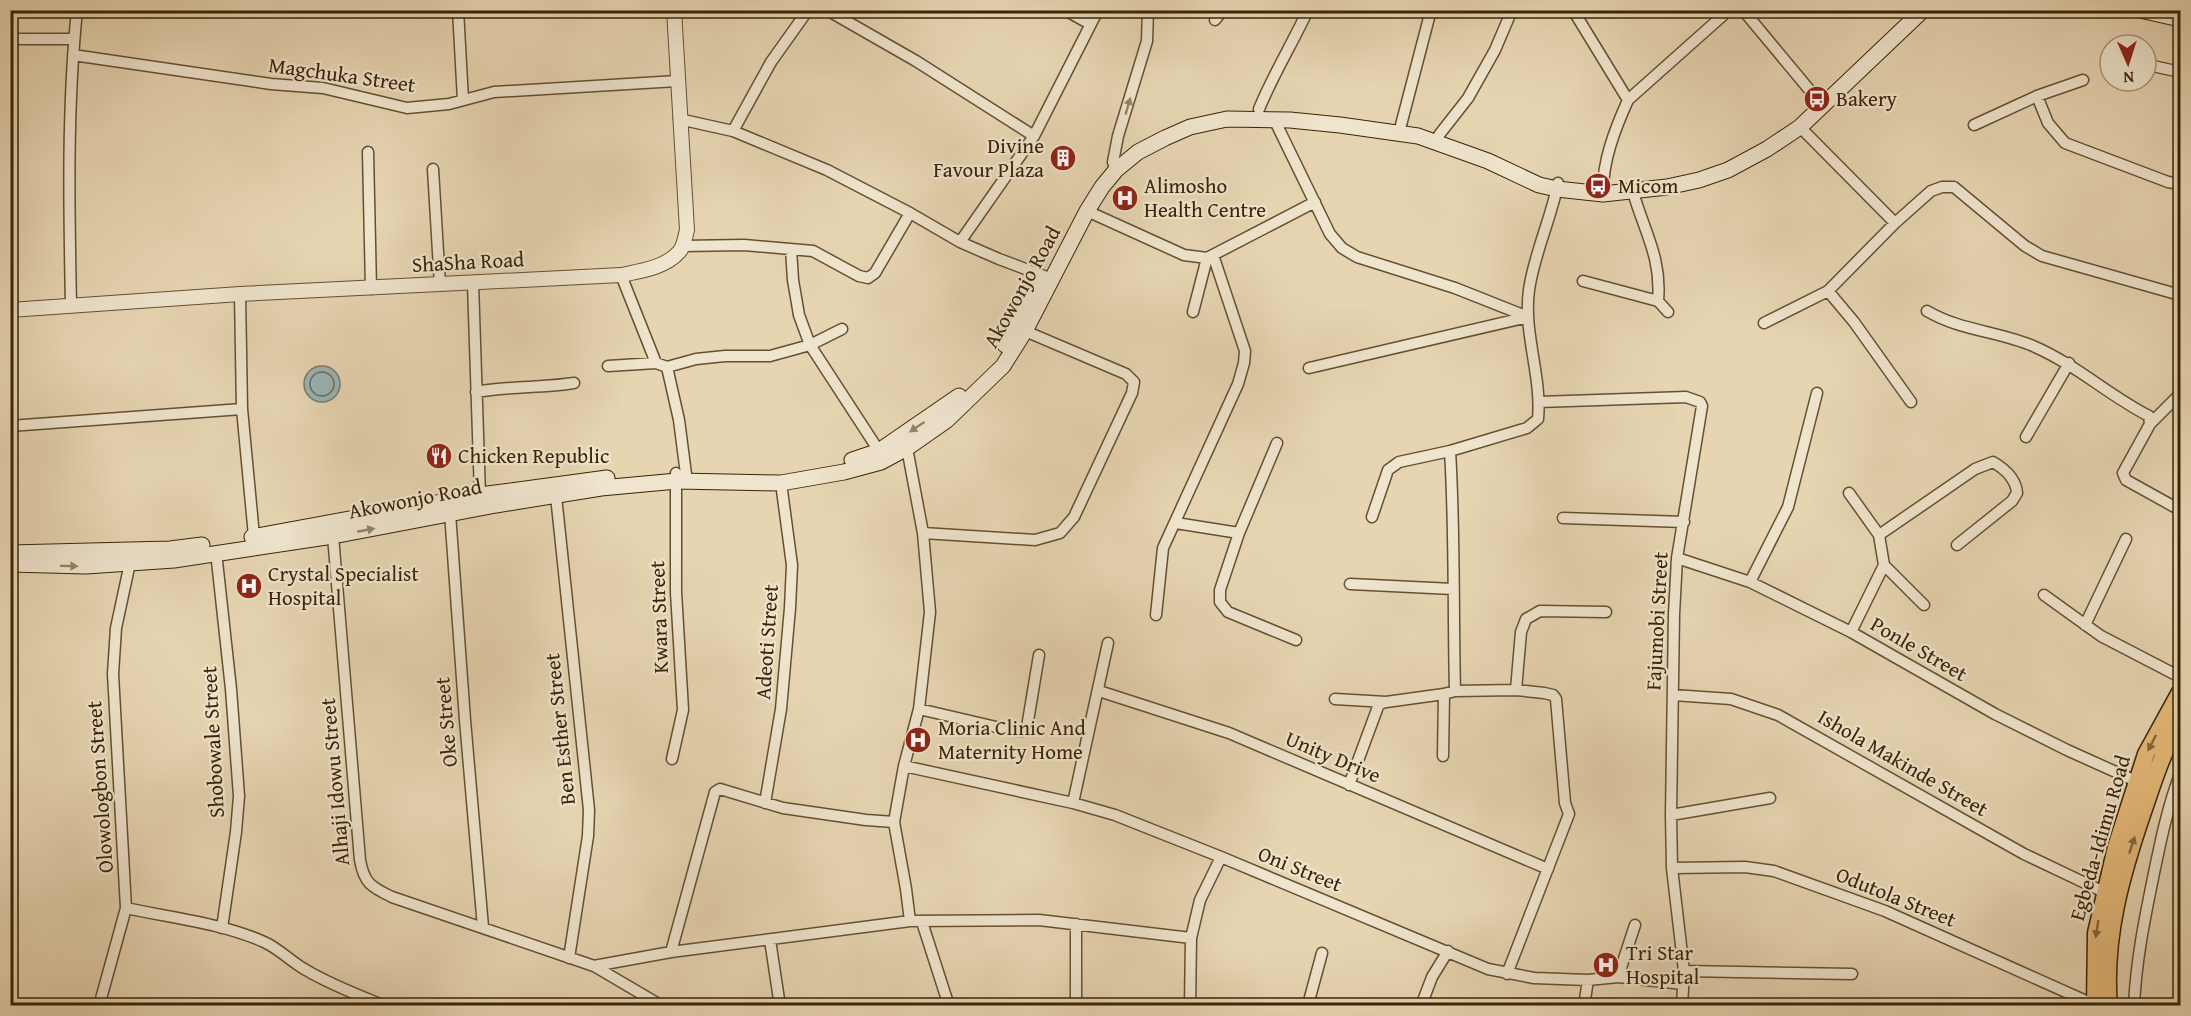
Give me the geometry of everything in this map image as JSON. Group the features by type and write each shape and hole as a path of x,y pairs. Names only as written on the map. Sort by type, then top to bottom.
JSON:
{"main road":[{"name":"Akowonjo Road","path":"1603,190 1660,181 1700,171 1765,141 1796,120 1841,79 1908,10"},
{"name":"Akowonjo Road","path":"10,564 86,566 170,549 435,510 450,513 681,477 780,474 834,465 879,451 952,402 975,382 994,361 1010,337 1114,166 1190,127 1227,119 1274,119 1340,125 1418,136 1488,161 1539,185 1633,192 1667,188 1728,170 1767,149 1800,127 1923,10"},
{"path":"2140,10 2181,19"},
{"name":"Akowonjo Road","path":"10,553 174,560 333,536 435,510 480,495 584,480 651,473 781,483 844,472 881,462 907,448 947,420 1003,366 1025,331 1054,258 1079,205 1094,183 1136,144 1163,130 1190,120 1228,112 1259,109 1401,125 1459,141 1558,186"},
{"name":"Egbeda-Idimu Road","path":"2095,1005 2096,933 2119,838 2146,754 2181,692"},
{"name":"Egbeda-Idimu Road","path":"2109,1005 2106,980 2120,880 2157,771 2172,735 2181,721"}],"street":[{"path":"71,305 69,220 73,55 77,10"},
{"path":"458,10 463,100"},
{"path":"674,10 687,230 683,246 744,245 813,251 859,276 868,278 875,273 910,213"},
{"path":"733,131 771,62 808,10"},
{"path":"826,10 916,61 1034,136"},
{"path":"1065,10 1090,24"},
{"path":"960,242 1034,136 1098,10"},
{"path":"1114,166 1118,136 1147,41 1148,10"},
{"path":"1215,20 1222,10"},
{"path":"1259,109 1308,10"},
{"path":"1401,125 1431,10"},
{"path":"1439,135 1468,98 1495,50 1512,10"},
{"path":"1574,10 1628,100"},
{"path":"1603,190 1605,167 1617,125 1628,100 1730,10"},
{"path":"1743,10 1817,99"},
{"path":"10,39 74,39"},
{"name":"Magchuka Street","path":"73,55 271,84 323,88 407,108 449,104 494,92 677,81"},
{"path":"2158,67 2181,72"},
{"path":"1974,125 2037,96 2083,80"},
{"path":"2037,96 2048,123 2066,143 2168,182 2181,184"},
{"path":"679,119 733,131 827,170 960,242 999,260 1047,277"},
{"path":"1274,119 1330,234 1342,248 1358,257 1455,288 1528,317"},
{"path":"1800,127 1895,223"},
{"path":"368,152 371,289"},
{"path":"433,169 440,285"},
{"path":"1372,517 1388,470 1399,462 1450,451 1527,428 1538,419 1539,402 1528,317 1529,290 1558,186"},
{"path":"1764,323 1828,291 1895,223 1931,191 1949,186 2025,246 2042,256 2181,295"},
{"path":"1633,192 1656,258 1658,301"},
{"path":"1087,211 1184,255 1210,257 1315,202"},
{"name":"ShaSha Road","path":"10,310 240,294 621,275 649,270 662,264 679,253 683,246"},
{"path":"791,249 799,315 810,345 879,451"},
{"path":"1193,312 1210,257"},
{"path":"1156,615 1162,548 1176,523 1238,384 1244,363 1245,351 1210,257"},
{"path":"621,275 656,363"},
{"path":"1583,281 1658,301 1668,312"},
{"path":"473,283 480,495"},
{"path":"1828,291 1854,321 1911,402"},
{"path":"240,294 242,409 254,536"},
{"path":"1927,311 1946,322 2031,345 2069,363 2148,416 2150,424"},
{"path":"1309,368 1528,317"},
{"path":"608,366 656,363 668,367 696,359 725,356 770,356 810,345 842,329"},
{"path":"923,533 1035,540 1053,537 1074,518 1132,393 1134,382 1125,374 1025,331"},
{"path":"2026,437 2069,363"},
{"name":"Kwara Street","path":"668,367 679,420 681,477 676,592 683,710 672,759"},
{"path":"476,392 574,383"},
{"path":"1750,582 1788,507 1817,393"},
{"path":"2181,394 2150,424 2123,473 2126,480 2181,510"},
{"name":"Fajumobi Street","path":"1539,402 1686,397 1700,402 1702,406 1677,558 1674,614 1672,868 1684,971 1682,1005"},
{"path":"10,426 242,409"},
{"path":"1277,443 1239,533 1220,590 1220,602 1228,612 1296,640"},
{"path":"907,448 923,533 930,612 919,709 904,766 894,822 910,921"},
{"path":"1450,451 1454,515 1455,691"},
{"path":"1880,536 1975,469 1993,462 2002,467 2016,484 2018,493 2012,501 1957,545"},
{"name":"Adeoti Street","path":"765,802 781,709 790,608 792,565 781,483"},
{"path":"1849,493 1880,536 1884,565 1851,632"},
{"name":"Ben Esther Street","path":"556,496 589,810 588,836 569,958"},
{"name":"Oke Street","path":"450,513 483,927"},
{"path":"1563,518 1684,522"},
{"path":"1176,523 1239,533"},
{"name":"Alhaji Idowu Street","path":"333,536 360,854 364,878 370,885 392,897 594,966 644,1001 662,1005"},
{"path":"2085,626 2126,539"},
{"name":"Shobowale Street","path":"216,552 231,689 238,796 236,832 222,928"},
{"name":"Ponle Street","path":"1677,558 1750,582 1851,632 1995,714 2138,782"},
{"name":"Olowologbon Street","path":"99,1005 126,908 113,674 121,559"},
{"path":"1884,565 1924,605"},
{"path":"1350,584 1453,589"},
{"path":"2044,595 2101,636 2181,677"},
{"path":"1516,690 1521,632 1526,618 1540,611 1606,612"},
{"path":"1073,803 1108,643"},
{"path":"919,709 1009,730 1023,731 1027,727 1038,655"},
{"path":"1349,785 1379,704 1455,691 1516,690 1553,695 1556,699 1569,814 1507,974"},
{"name":"Unity Drive","path":"1098,691 1229,733 1548,869"},
{"path":"1443,756 1444,694"},
{"name":"Ishola Makinde Street","path":"1673,695 1731,699 1778,715 2024,854 2106,893"},
{"path":"1335,699 1386,702"},
{"name":"Oni Street","path":"904,766 1073,803 1115,815 1488,969 1534,978 1588,980 1618,976 1683,984"},
{"path":"2134,1005 2136,969 2144,919 2180,776"},
{"path":"671,952 715,792 720,789 783,808 894,822"},
{"path":"1671,815 1770,798"},
{"path":"1190,1005 1191,938 1200,900 1221,857"},
{"name":"Odutola Street","path":"1672,868 1745,867 1774,871 1885,911 2095,1005"},
{"path":"126,908 222,928 265,942 277,948 292,962 328,983 385,1005"},
{"path":"594,966 671,952 910,921 1005,919 1076,924 1191,938"},
{"path":"922,922 949,1005"},
{"path":"1076,924 1076,1005"},
{"path":"1618,976 1635,925"},
{"path":"770,940 780,1005"},
{"path":"1421,1005 1432,977 1448,951"},
{"path":"1306,1005 1311,995 1322,953"},
{"path":"1684,971 1852,974"},
{"path":"1584,1005 1588,980"}],"water":[{"path":"322,366 335,371 340,384 335,397 322,402 309,397 304,384 309,371"}],"place":[{"name":"Bakery","path":"1817,99"},
{"name":"Divine Favour Plaza","path":"1063,158"},
{"name":"Micom","path":"1598,186"},
{"name":"Alimosho Health Centre","path":"1125,198"},
{"name":"Chicken Republic","path":"439,456"},
{"name":"Crystal Specialist Hospital","path":"249,586"},
{"name":"Moria Clinic And Maternity Home","path":"918,740"},
{"name":"Tri Star Hospital","path":"1606,965"}]}
